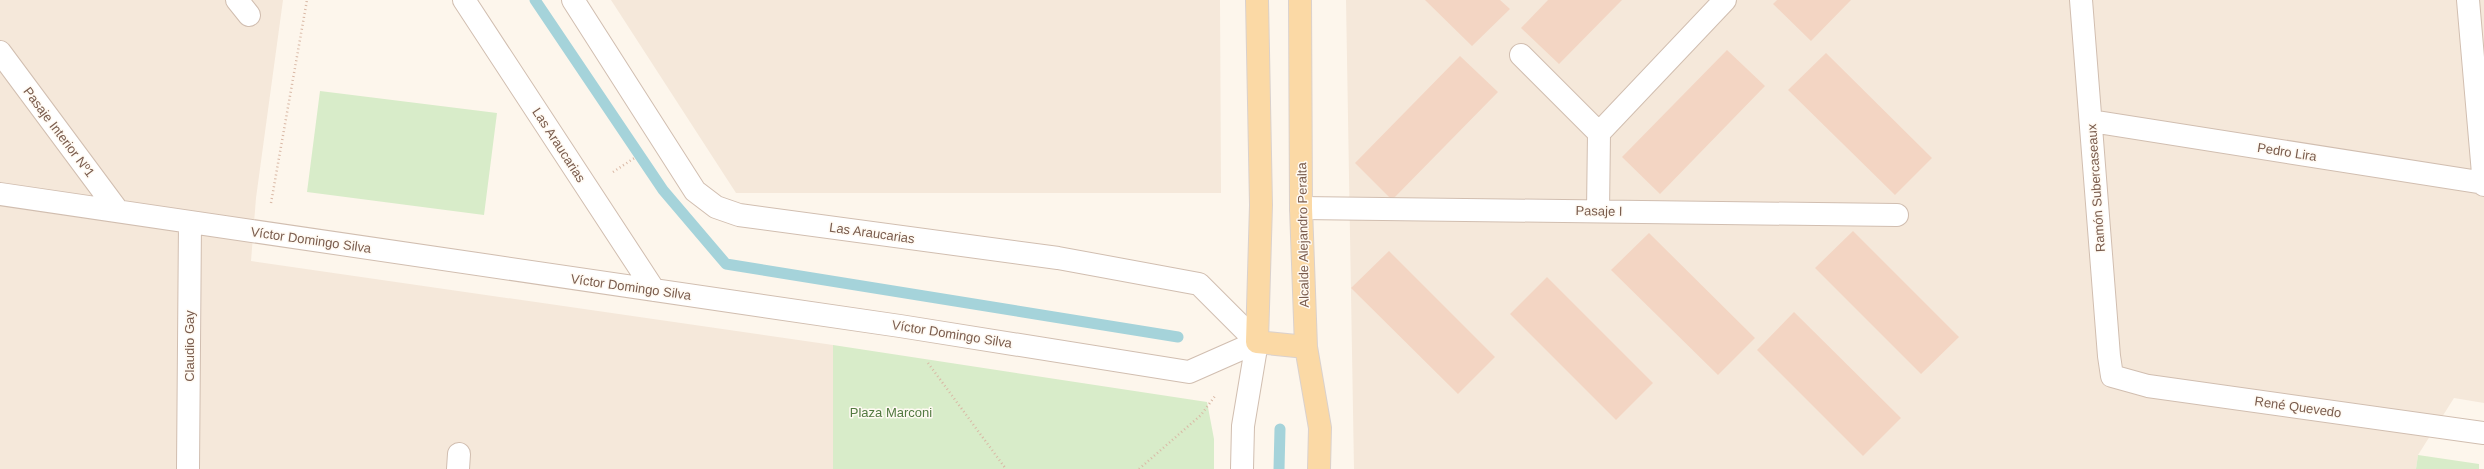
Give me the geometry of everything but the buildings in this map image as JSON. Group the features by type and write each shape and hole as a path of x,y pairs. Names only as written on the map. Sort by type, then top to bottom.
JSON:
{"main road":[{"path":"1257,0 1261,205 1257,342 1306,347"},
{"name":"Alcalde Alejandro Peralta","path":"1300,0 1301,208 1306,347 1320,428 1319,469"}],"street":[{"name":"Las Araucarias","path":"464,0 654,290"},
{"name":"Las Araucarias","path":"573,0 695,191 716,207 739,215 1058,258 1199,284 1257,342"},
{"path":"1598,211 1599,133 1725,0"},
{"name":"Ramón Subercaseaux","path":"2081,0 2109,356 2112,376"},
{"path":"2468,0 2484,184"},
{"name":"Pasaje Interior Nº1","path":"0,52 118,211"},
{"path":"1521,54 1599,133"},
{"name":"Pedro Lira","path":"2091,121 2484,184"},
{"name":"Víctor Domingo Silva","path":"0,194 900,326 1190,372 1257,342"},
{"name":"Pasaje I","path":"1301,208 1897,215"},
{"name":"Claudio Gay","path":"188,469 190,222"},
{"path":"1242,469 1243,426 1257,342"},
{"name":"René Quevedo","path":"2112,376 2148,386 2484,432"}],"path":[{"path":"266,233 306,0"},
{"path":"587,188 662,140"},
{"path":"900,326 1006,469"},
{"path":"1139,469 1201,415 1219,391"}],"shaded area":[{"path":"0,0 283,0 256,198 251,261 833,345 833,469 0,469"},
{"path":"611,0 1220,0 1221,193 736,193"},
{"path":"1346,0 2484,0 2484,403 2454,398 2418,455 2416,469 1354,469"}],"green space":[{"path":"320,91 497,113 484,215 307,192"},
{"name":"Plaza Marconi","path":"833,345 1207,402 1214,439 1214,469 833,469"},
{"path":"2418,455 2479,464 2479,469 2416,469"}],"waterway":[{"path":"535,0 663,190 726,264 1178,337"},
{"path":"1279,469 1280,429"}]}
